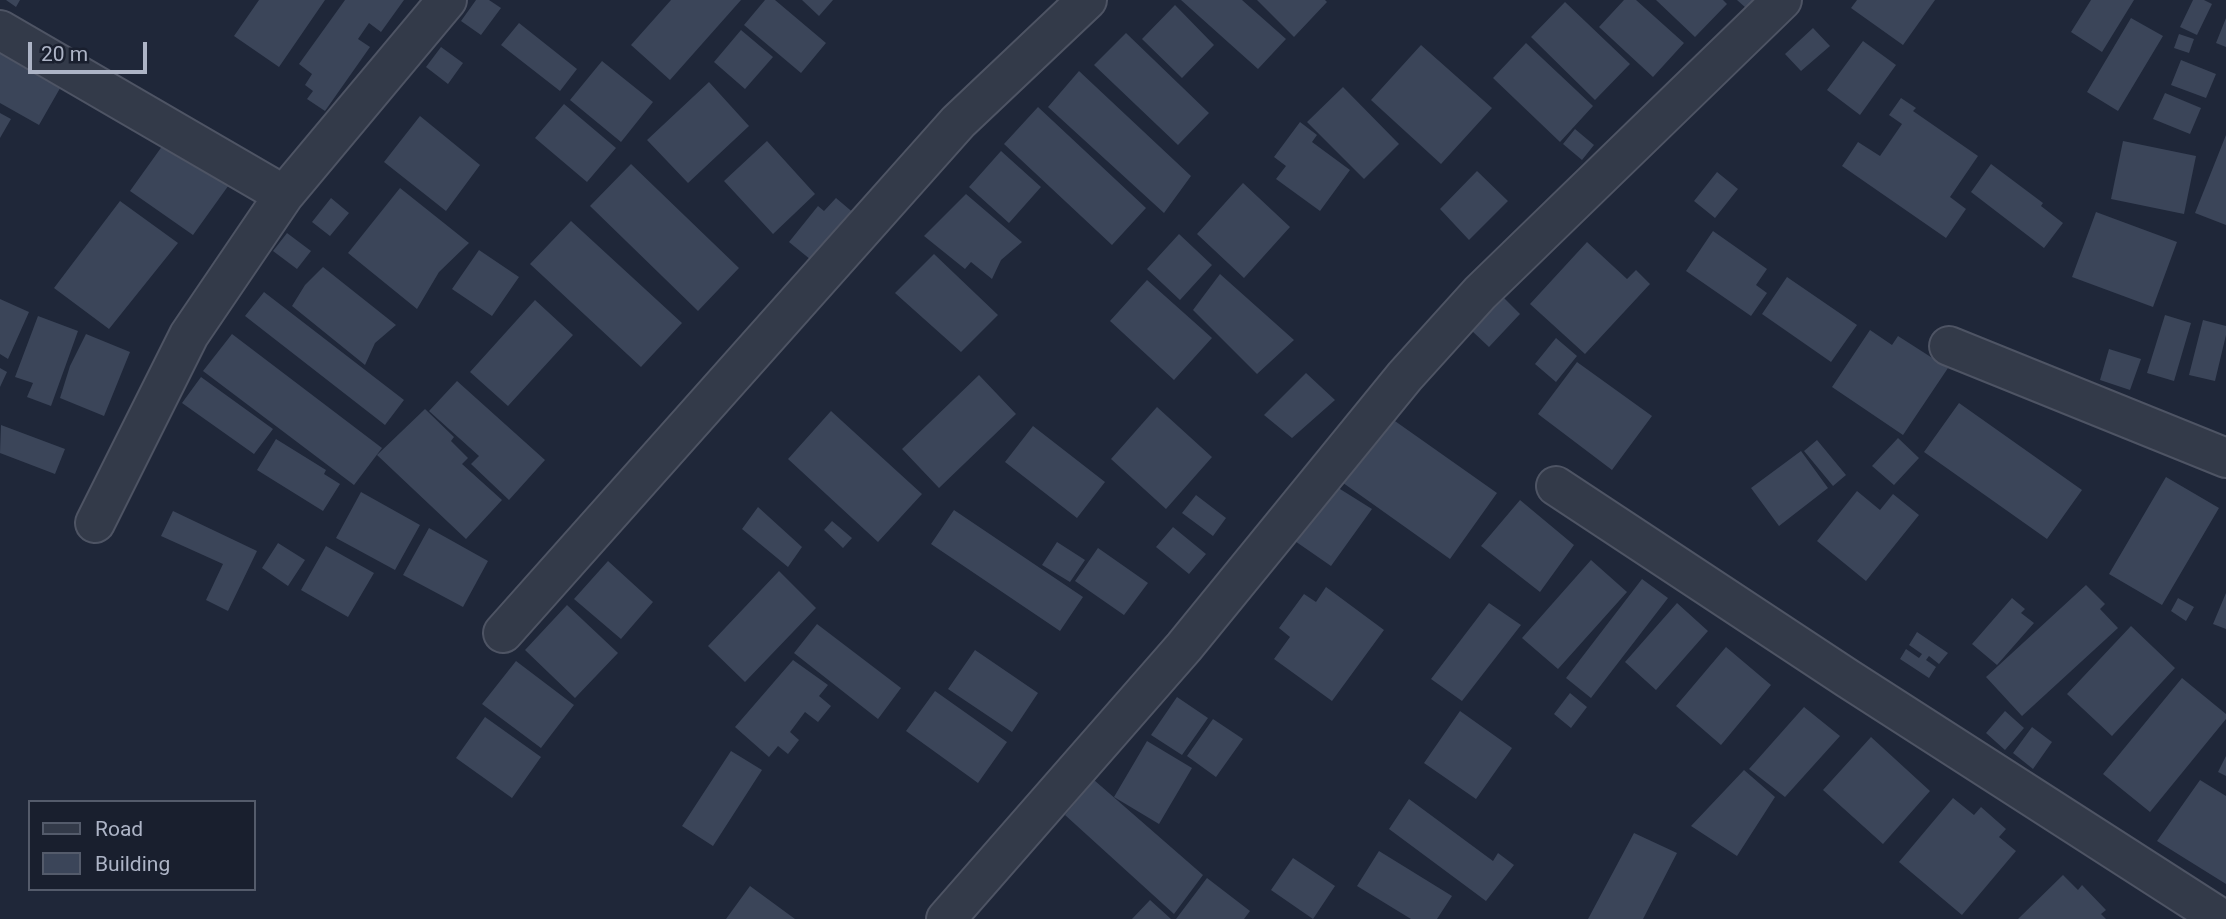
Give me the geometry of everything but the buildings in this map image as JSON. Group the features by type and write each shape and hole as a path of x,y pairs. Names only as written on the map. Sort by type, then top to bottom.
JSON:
{"street":[{"path":"95,523 189,335 284,195 447,0"},
{"path":"503,633 958,122 1087,0"},
{"path":"948,917 1184,647 1405,376 1480,293 1782,0"},
{"path":"0,30 284,195"},
{"path":"1949,346 2226,458"},
{"path":"1556,486 1847,678 2222,919"}]}
